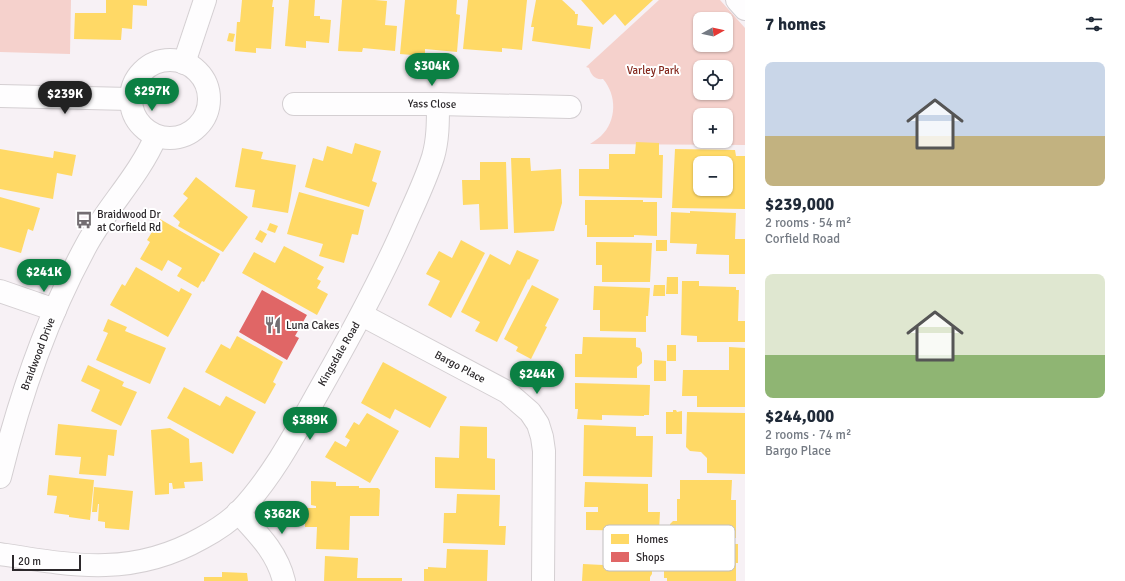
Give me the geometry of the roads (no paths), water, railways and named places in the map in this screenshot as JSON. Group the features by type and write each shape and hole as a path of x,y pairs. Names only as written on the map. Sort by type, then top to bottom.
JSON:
{"street":[{"path":"184,63 205,0"},
{"path":"737,0 745,9"},
{"path":"172,60 184,63 196,70 204,81 208,93 208,107 203,120 195,130 183,137 170,139 156,136 146,131 138,122 132,111 130,99 132,87 135,81 147,67 159,61 172,60"},
{"path":"0,96 130,99"},
{"name":"Yass Close","path":"294,104 438,104 570,107"},
{"name":"Kingsdale Road","path":"0,554 63,564 91,566 118,565 138,562 160,557 194,542 219,528 238,512 264,482 292,438 362,315 388,263 418,196 433,157 438,127 438,104"},
{"name":"Braidwood Drive","path":"0,477 11,430 31,369 55,310 88,243 107,211 144,162 156,136"},
{"path":"0,291 55,310"},
{"name":"Bargo Place","path":"362,315 507,392 530,412 538,424 544,451 543,581"},
{"path":"238,512 267,544 276,558 284,581"}],"place":[{"name":"Braidwood Dr at Corfield Rd","path":"84,220"},
{"name":"Luna Cakes","path":"273,325"}],"park label":[{"name":"Varley Park","path":"653,70"}]}
